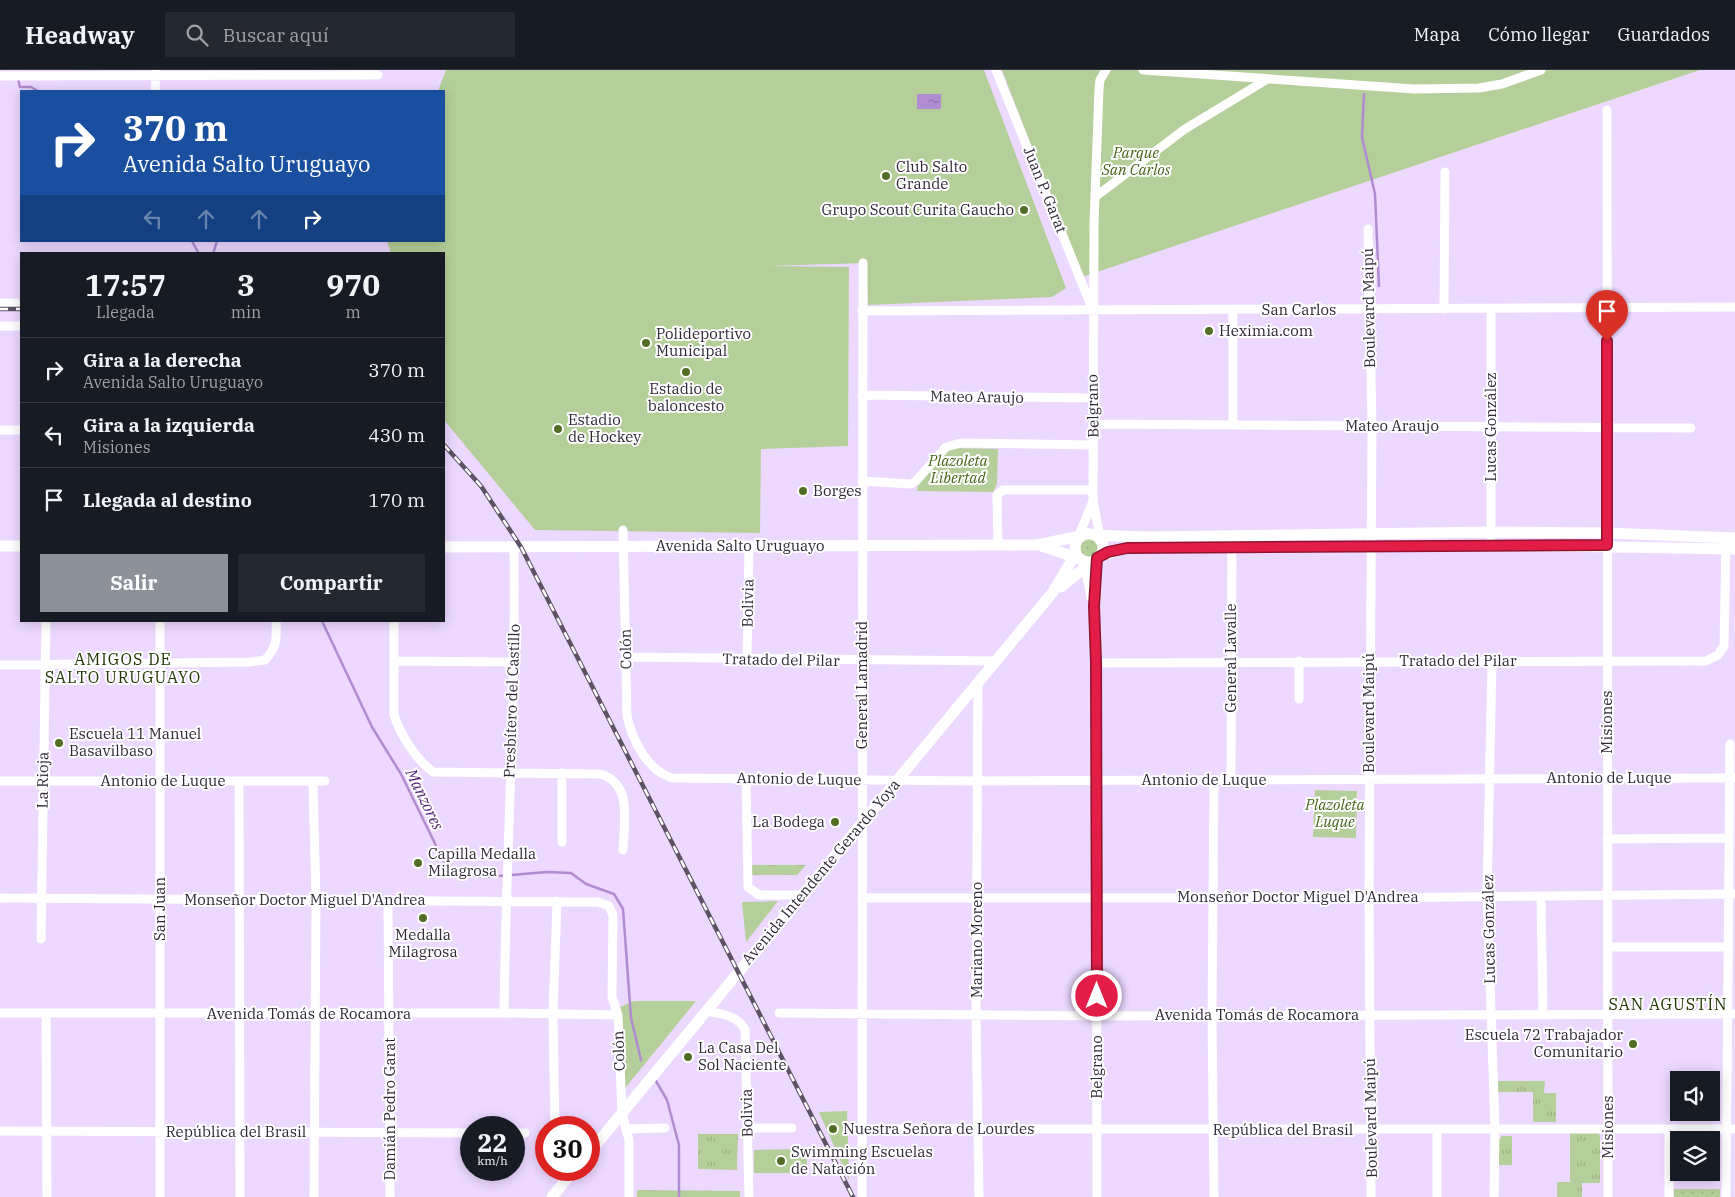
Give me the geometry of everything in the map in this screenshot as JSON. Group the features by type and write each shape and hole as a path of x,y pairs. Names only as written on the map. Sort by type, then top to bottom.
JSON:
{"main road":[{"name":"Avenida Salto Uruguayo","path":"1037,545 1086,559 1127,548 1371,534 1607,533 1731,543"},
{"name":"Avenida Salto Uruguayo","path":"445,547 1037,545 1089,537 1371,546 1731,543"},
{"path":"1086,559 1089,537"},
{"path":"1086,559 1102,551 1089,537"},
{"path":"0,546 20,546"},
{"name":"Avenida Intendente Gerardo Yoya","path":"600,1140 1053,592 1086,559"},
{"path":"552,1197 564,1181"}],"street":[{"name":"Juan P. Garat","path":"996,70 1092,311"},
{"name":"Belgrano","path":"1089,537 1094,490 1092,311 1095,197 1099,89 1100,80 1106,70"},
{"path":"1143,70 1414,89 1454,89 1502,84 1541,70"},
{"path":"0,76 42,73 354,73 378,75"},
{"path":"155,90 156,73"},
{"path":"1095,197 1185,129 1267,80"},
{"name":"Misiones","path":"1607,110 1608,1197"},
{"path":"1444,309 1445,172"},
{"name":"Boulevard Maipú","path":"1368,229 1372,426 1369,780 1371,1197"},
{"name":"General Lamadrid","path":"862,1196 863,263"},
{"path":"0,303 16,303"},
{"name":"San Carlos","path":"862,311 1735,307"},
{"name":"Lucas González","path":"1491,309 1492,545"},
{"path":"1233,310 1233,425"},
{"path":"0,326 20,326"},
{"name":"Mateo Araujo","path":"862,395 1093,398"},
{"name":"Mateo Araujo","path":"1093,424 1691,428"},
{"path":"0,430 20,430"},
{"path":"862,482 911,484 916,481 946,447 960,443 1093,445"},
{"path":"998,544 997,496 1004,490 1094,490"},
{"name":"Belgrano","path":"1089,537 1093,501"},
{"name":"Colón","path":"624,530 627,716 630,729 648,762 665,776 672,778"},
{"name":"General Lavalle","path":"1231,780 1232,541"},
{"name":"Tratado del Pilar","path":"1096,662 1712,660 1724,646 1731,543"},
{"name":"Bolivia","path":"747,659 748,546"},
{"name":"Presbítero del Castillo","path":"506,900 515,662 514,547"},
{"name":"Belgrano","path":"1086,559 1094,606"},
{"name":"Belgrano","path":"1086,559 1094,606 1096,662 1097,1197"},
{"name":"La Rioja","path":"41,939 46,622"},
{"name":"San Juan","path":"160,622 160,1197"},
{"path":"0,665 250,662 265,660 277,644 276,622"},
{"path":"394,622 394,715 398,728 424,765 433,772 600,774 611,777 617,783 623,796 624,850"},
{"name":"Tratado del Pilar","path":"626,657 997,661"},
{"path":"394,661 515,662"},
{"path":"1299,661 1299,699"},
{"name":"Lucas González","path":"1492,661 1487,896 1495,1130 1494,1197"},
{"name":"Mariano Moreno","path":"978,684 976,1015 979,1197"},
{"path":"1726,1197 1730,1129 1731,1014 1728,947 1732,894 1728,838 1732,778 1730,744"},
{"path":"562,773 562,842"},
{"name":"Antonio de Luque","path":"672,778 977,781 1732,778"},
{"path":"746,778 748,888 759,894 802,894"},
{"name":"Antonio de Luque","path":"0,780 326,781"},
{"path":"1214,780 1212,897 1214,1197"},
{"path":"239,781 240,1197"},
{"path":"314,782 316,900 314,1197"},
{"path":"1607,839 1728,838"},
{"name":"Monseñor Doctor Miguel D'Andrea","path":"862,898 1369,898 1732,894"},
{"path":"1541,897 1543,1015"},
{"name":"Monseñor Doctor Miguel D'Andrea","path":"0,898 506,900 598,902 609,906"},
{"path":"504,1013 506,900"},
{"name":"Damián Pedro Garat","path":"388,901 390,1197"},
{"path":"555,1116 553,1014 557,901"},
{"name":"Colón","path":"609,906 613,915 612,997 618,1015 622,1113 628,1140 629,1197"},
{"path":"1608,947 1728,947"},
{"name":"Bolivia","path":"706,1011 734,1017 742,1023 745,1030 749,1197"},
{"name":"Avenida Tomás de Rocamora","path":"0,1013 504,1013 618,1015"},
{"path":"46,1013 47,1197"},
{"name":"Avenida Tomás de Rocamora","path":"779,1013 1097,1016 1731,1014"},
{"path":"626,1129 665,1128"},
{"path":"748,1128 792,1128"},
{"name":"República del Brasil","path":"862,1129 1730,1129"},
{"path":"1437,1129 1438,1197"},
{"path":"1669,1129 1669,1197"},
{"name":"República del Brasil","path":"0,1131 460,1133"}],"green space":[{"name":"Polideportivo Municipal","path":"446,70 984,70 1066,288 1052,297 868,305 866,263 767,266 849,267 848,446 761,449 760,533 535,530 445,421 445,252 390,252 387,242 445,242 445,90 438,90"},
{"name":"Parque San Carlos","path":"1002,70 1700,70 1082,277"},
{"name":"Plazoleta Libertad","path":"949,448 998,449 997,484 993,492 917,491 918,483"},
{"path":"1089,538 1096,541 1099,548 1096,555 1089,558 1082,555 1079,548 1082,541"},
{"name":"Plazoleta Luque","path":"1315,790 1357,791 1356,838 1313,837"},
{"path":"749,865 806,865 797,875 749,875"},
{"path":"778,901 746,942 742,902"},
{"path":"634,1001 696,1001 622,1092 620,1007"},
{"path":"1497,1081 1545,1081 1544,1093 1556,1093 1556,1122 1533,1122 1533,1092 1497,1092"},
{"path":"847,1111 849,1180 819,1112"},
{"path":"1570,1132 1598,1132 1600,1136 1600,1183 1582,1183 1582,1197 1557,1197 1557,1182 1570,1182"},
{"path":"698,1134 738,1134 737,1170 698,1169"},
{"path":"1502,1136 1512,1136 1512,1165 1499,1165 1499,1140"},
{"name":"Swimming Escuelas de Natación","path":"794,1149 807,1160 807,1173 754,1173 754,1150"},
{"path":"1674,1189 1720,1189 1720,1197 1674,1197"},
{"path":"637,1190 740,1191 740,1197 637,1197"}],"water":[{"path":"917,94 941,94 941,109 917,109"}],"waterway":[{"name":"Manzores","path":"18,79 20,87 31,87 36,90"},
{"path":"1364,94 1362,137 1375,194 1379,286"},
{"name":"Manzores","path":"193,242 198,252"},
{"path":"214,252 217,242"},
{"name":"Manzores","path":"322,622 372,727 401,774 443,860 457,874 485,877 547,872 571,873 586,884 614,894 623,909 631,1018 641,1060"},
{"name":"Manzores","path":"656,1081 667,1100 679,1145 679,1197"}],"railway":[{"path":"0,309 20,309"},
{"path":"445,446 481,486 521,547 853,1197"}],"place":[{"name":"Club Salto Grande","path":"886,176"},
{"name":"Grupo Scout Curita Gaucho","path":"1024,210"},
{"name":"Heximia.com","path":"1209,331"},
{"name":"Polideportivo Municipal","path":"646,343"},
{"name":"Estadio de baloncesto","path":"686,372"},
{"name":"Estadio de Hockey","path":"558,429"},
{"name":"Borges","path":"803,491"},
{"name":"Escuela 11 Manuel Basavilbaso","path":"59,743"},
{"name":"La Bodega","path":"835,822"},
{"name":"Capilla Medalla Milagrosa","path":"418,863"},
{"name":"Medalla Milagrosa","path":"423,918"},
{"name":"Escuela 72 Trabajador Comunitario","path":"1633,1044"},
{"name":"La Casa Del Sol Naciente","path":"688,1057"},
{"name":"Nuestra Señora de Lourdes","path":"833,1129"},
{"name":"Swimming Escuelas de Natación","path":"781,1161"}],"district":[{"name":"AMIGOS DE SALTO URUGUAYO","path":"123,668"},
{"name":"SAN AGUSTÍN","path":"1668,1004"}],"route":[{"path":"1097,996 1096,662 1094,606 1097,558 1108,552 1127,548 1607,545 1607,341"}]}
